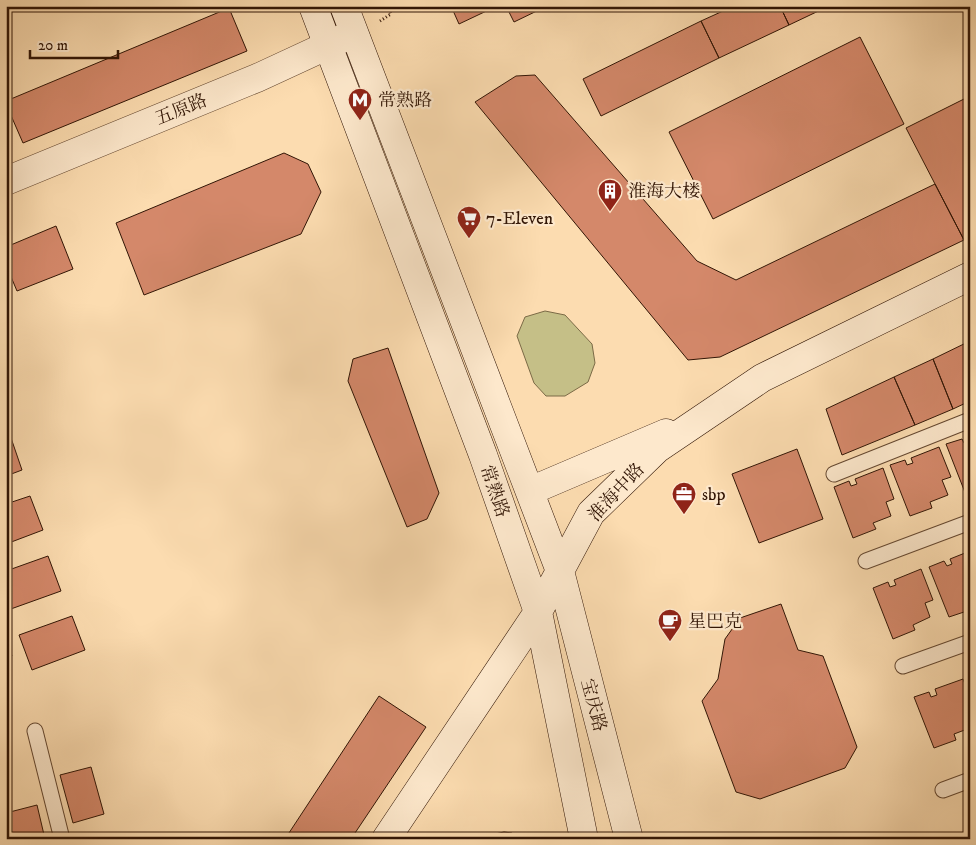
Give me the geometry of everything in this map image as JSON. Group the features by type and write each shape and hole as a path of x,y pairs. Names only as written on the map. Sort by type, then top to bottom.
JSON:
{"main road":[{"name":"常熟路","path":"313,6 483,455 538,612"},
{"name":"常熟路","path":"344,6 560,571"},
{"name":"五原路","path":"6,181 257,78 354,34"},
{"name":"淮海中路","path":"386,839 538,612 591,513 657,449 762,378 970,276"},
{"path":"530,491 706,416"},
{"name":"宝庆路","path":"560,571 629,839"},
{"name":"宝庆路","path":"538,612 584,839"}],"lane":[{"path":"834,474 970,420"},
{"path":"866,562 970,522"},
{"path":"903,666 970,642"},
{"path":"35,731 62,839"},
{"path":"943,790 970,780"}],"shaded area":[{"path":"545,311 565,315 592,344 595,363 588,382 565,396 546,396 534,383 517,336 525,317"}],"building":[{"path":"451,6 497,6 459,24"},
{"path":"506,6 541,6 543,8 514,22"},
{"path":"734,6 780,6 789,25 719,58 701,21"},
{"path":"780,6 829,6 789,25"},
{"path":"229,8 247,51 23,143 6,101"},
{"path":"701,21 719,58 601,116 583,79"},
{"path":"860,37 904,124 713,219 669,132"},
{"name":"淮海大楼","path":"535,75 697,261 736,280 935,184 964,240 720,357 688,360 475,102 516,76"},
{"path":"970,96 970,237 964,240 906,128"},
{"path":"284,153 308,164 321,192 301,234 144,295 116,223"},
{"path":"56,226 73,269 17,291 6,265 6,247"},
{"path":"970,341 970,401 953,409 933,359"},
{"path":"388,348 439,493 427,519 407,527 348,381 353,359"},
{"path":"933,359 953,409 915,425 894,377"},
{"path":"894,377 915,425 842,455 826,409"},
{"path":"10,435 22,470 6,476 6,436"},
{"path":"970,435 970,494 966,495 946,444 962,439 964,443 969,442 967,436"},
{"path":"939,447 951,477 942,480 948,495 930,502 932,508 910,516 890,465 905,460 907,465 913,463 911,458"},
{"path":"797,449 823,519 759,543 732,474"},
{"path":"883,468 894,499 886,502 891,516 873,523 876,529 853,538 834,487 849,481 851,486 857,484 855,479"},
{"path":"30,496 43,530 6,544 6,504"},
{"path":"970,551 970,610 949,617 929,567 944,561 947,566 952,564 950,559"},
{"path":"48,556 61,591 8,610 6,606 6,571"},
{"path":"921,569 933,600 925,603 930,617 913,625 915,630 893,639 873,588 888,582 890,587 896,585 894,580"},
{"path":"781,604 798,650 823,656 857,747 845,768 760,799 736,792 702,701 718,679 725,639 740,618"},
{"path":"72,616 85,650 32,670 19,635"},
{"path":"6,637 12,656 6,658"},
{"path":"963,679 970,697 970,711 966,713 970,722 970,728 954,734 956,740 934,748 914,697 929,692 931,697 937,695 935,689"},
{"path":"379,696 426,727 351,839 285,839"},
{"path":"91,767 104,814 73,823 60,775"},
{"path":"37,805 45,839 6,839 6,813"},
{"path":"512,833 517,839 488,839 495,834"}],"place":[{"name":"常熟路","path":"360,121"},
{"name":"淮海大楼","path":"610,212"},
{"name":"7-Eleven","path":"469,239"},
{"name":"sbp","path":"684,515"},
{"name":"星巴克","path":"670,642"}]}
